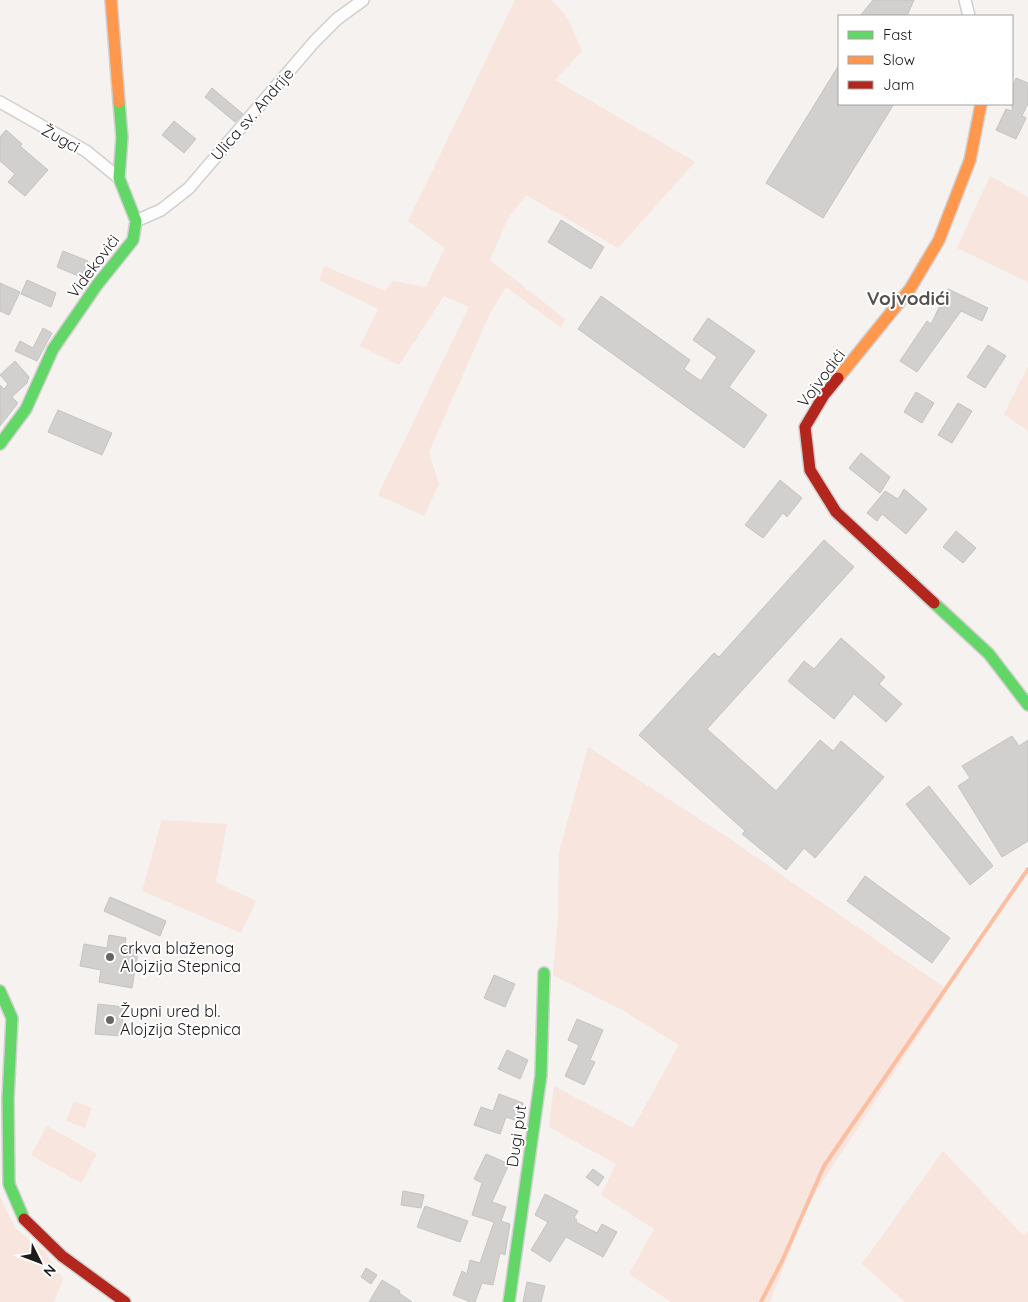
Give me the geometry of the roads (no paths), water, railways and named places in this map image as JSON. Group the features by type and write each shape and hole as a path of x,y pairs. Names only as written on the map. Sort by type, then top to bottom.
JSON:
{"street":[{"path":"111,0 122,137 119,178 136,221"},
{"name":"Ulica sv. Andrije","path":"136,221 161,210 189,188 314,42 337,19 362,0"},
{"path":"965,0 969,15"},
{"name":"Žugci","path":"0,102 86,151 119,178"},
{"name":"Vojvodići","path":"981,105 970,160 939,240 910,289 824,395 805,427 810,470 836,512 989,654 1028,705"},
{"name":"Videkovići","path":"0,444 26,409 53,349 97,286 133,240 136,221"},
{"name":"Dugi put","path":"509,1302 541,1075 544,973"},
{"path":"0,991 12,1018 8,1099 9,1184 22,1217 62,1256 125,1302"}],"waterway":[{"path":"761,1302 783,1259 824,1166 1028,869"}],"place":[{"name":"crkva blaženog Alojzija Stepnica","path":"110,957"},
{"name":"Župni ured bl. Alojzija Stepnica","path":"110,1020"}],"district":[{"name":"Vojvodići","path":"908,298"}]}
